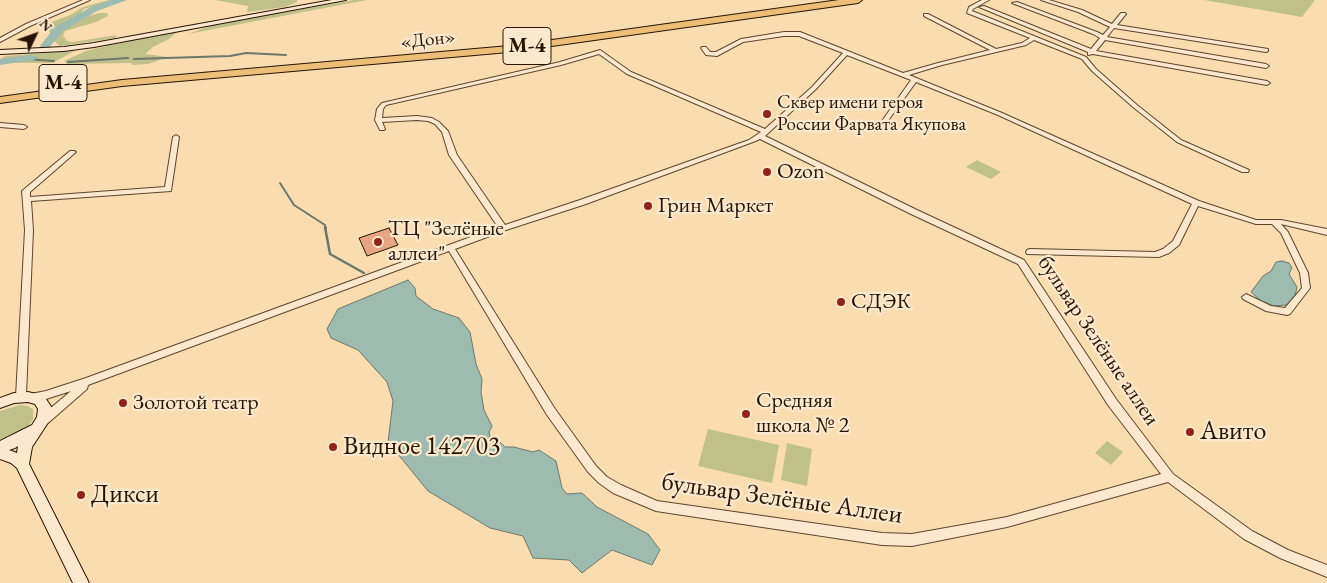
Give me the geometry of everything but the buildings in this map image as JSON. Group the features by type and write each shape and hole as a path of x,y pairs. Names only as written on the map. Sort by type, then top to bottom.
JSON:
{"highway":[{"name":"«Дон»","path":"0,92 453,48 814,0"},
{"name":"«Дон»","path":"0,100 123,79 412,59 509,49 858,0"}],"main road":[{"path":"0,52 58,50 89,46 343,0"},
{"path":"0,396 43,403 45,413 25,446 22,464"},
{"path":"0,403 21,398"},
{"path":"0,447 19,440 39,425"},
{"path":"0,453 16,459 22,464 81,583"}],"street":[{"path":"0,40 28,25 87,0"},
{"path":"986,0 971,8 970,12 1084,58 1094,70 1132,104 1179,141 1244,170"},
{"path":"1044,0 1113,26 1266,50"},
{"path":"1015,3 1103,38 1266,66"},
{"path":"982,7 1094,52 1267,82"},
{"path":"1084,58 1094,52 1103,38 1124,14"},
{"path":"926,15 996,51"},
{"path":"704,48 708,54 717,54 741,41 784,34 800,34 1000,114 1196,203 1256,222 1281,222 1327,232"},
{"path":"904,75 940,64 1024,44 1034,38"},
{"name":"бульвар Зелёные аллеи","path":"378,120 380,109 384,104 561,63 600,52 630,73 763,134 914,212 1021,262 1112,402 1169,476 1248,535 1284,554 1327,572"},
{"path":"72,152 26,191 29,230 21,398 46,395 89,381 503,228 583,202 763,134 814,88 847,52"},
{"path":"880,128 915,79"},
{"path":"382,129 378,120 417,118 437,123 445,131 453,155 503,228"},
{"path":"0,125 24,126"},
{"path":"28,199 168,189 176,137"},
{"path":"1030,252 1156,255 1166,252 1176,243 1196,203"},
{"path":"1246,297 1269,309 1287,312 1306,288 1304,272 1284,232 1274,222"},
{"name":"бульвар Зелёные Аллеи","path":"450,248 551,412 592,469 603,480 617,489 656,506 882,539 912,540 1007,522 1169,476"},
{"path":"39,425 65,400 89,381"}],"green space":[{"path":"109,0 118,0 84,9 77,17 100,13 107,13 108,16 96,22 65,31 63,36 67,41 73,42 117,35 115,38 60,46 53,40 47,26 49,23 70,15 83,7"},
{"path":"215,0 297,0 297,2 285,7 247,12 248,6"},
{"path":"354,0 367,0 188,34 213,25"},
{"path":"1204,0 1315,0 1302,17"},
{"path":"176,33 145,54 168,57 148,64 67,64 64,61 86,51"},
{"path":"75,51 52,63 0,63 0,59 5,56"},
{"path":"977,160 1001,172 991,179 966,167"},
{"path":"20,405 33,409 33,419 27,428 0,443 0,411"},
{"path":"708,429 779,445 772,483 698,466"},
{"path":"1107,441 1123,452 1111,465 1095,453"},
{"path":"787,443 812,449 807,486 781,480"}],"shaded area":[{"path":"1276,262 1289,263 1292,268 1289,274 1297,287 1294,300 1286,305 1274,306 1261,301 1251,292 1263,276 1271,271"},
{"path":"408,280 415,288 416,296 433,309 459,318 470,332 476,364 482,379 481,392 484,410 492,426 489,432 490,437 499,441 505,447 514,447 533,452 539,450 556,461 562,488 567,494 582,493 597,507 648,534 660,550 652,565 612,550 582,573 569,560 533,558 523,536 490,528 428,491 388,442 393,401 387,382 358,350 331,338 327,329 338,309"}],"waterway":[{"path":"45,46 59,29 94,9 122,0"},
{"path":"134,59 230,56 246,53 286,55"},
{"path":"0,62 31,58"},
{"path":"68,62 128,58"},
{"path":"26,59 54,61"},
{"path":"280,183 294,205 325,225 326,229"},
{"path":"325,227 330,254 364,273"}],"place":[{"name":"Сквер имени героя России Фарвата Якупова","path":"767,114"},
{"name":"Ozon","path":"767,172"},
{"name":"Грин Маркет","path":"648,206"},
{"name":"ТЦ \"Зелёные аллеи\"","path":"378,242"},
{"name":"СДЭК","path":"841,302"},
{"name":"Золотой театр","path":"123,403"},
{"name":"Средняя школа № 2","path":"746,414"},
{"name":"Авито","path":"1190,432"},
{"name":"Видное 142703","path":"333,447"},
{"name":"Дикси","path":"81,495"}]}
